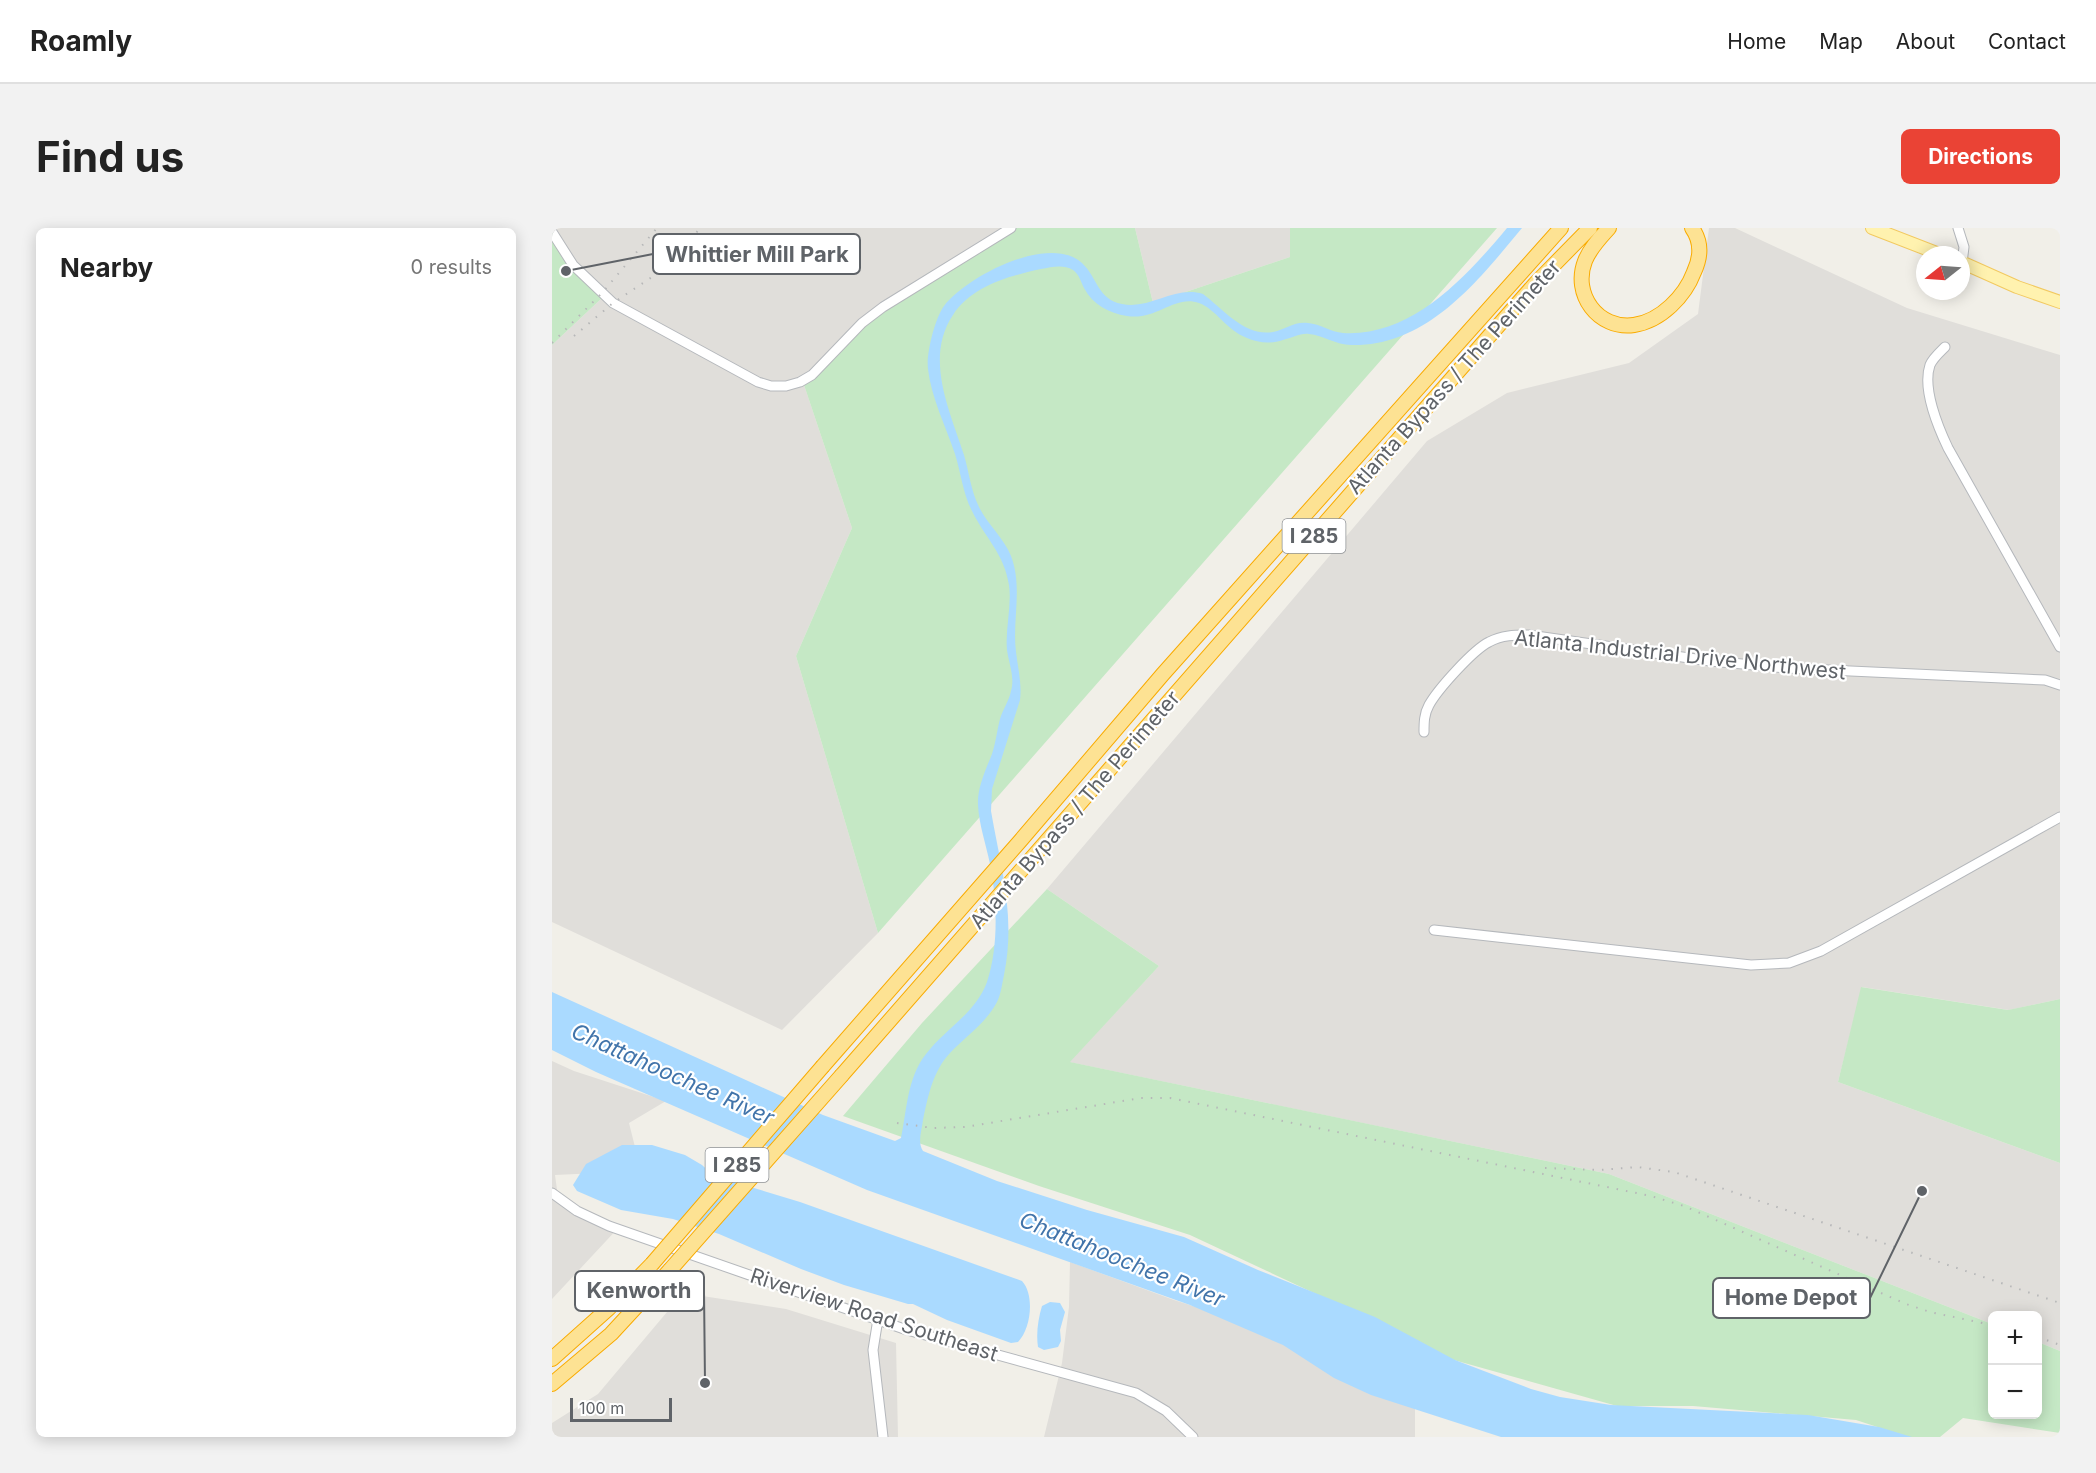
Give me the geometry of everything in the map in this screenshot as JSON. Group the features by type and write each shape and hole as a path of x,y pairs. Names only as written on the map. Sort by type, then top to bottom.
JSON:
{"highway":[{"name":"Atlanta Bypass / The Perimeter","path":"552,1359 609,1308 652,1264 1163,674 1561,228"},
{"name":"Atlanta Bypass / The Perimeter","path":"552,1384 611,1334 670,1270 1535,284 1590,228"},
{"path":"1609,228 1598,240 1585,261 1581,285 1587,302 1596,313 1606,321 1624,325 1644,322 1655,317 1675,302 1683,292 1693,276 1699,258 1698,239 1692,228"}],"main road":[{"path":"1872,228 1919,246"},
{"path":"1970,266 2016,287 2060,302"}],"street":[{"path":"552,232 563,252 585,278 613,303 758,382 771,386 786,386 812,375 862,323 883,307 1011,228"},
{"path":"1958,228 1964,246"},
{"path":"553,254 563,252"},
{"path":"1945,347 1933,360 1928,374 1930,399 1938,425 1948,448 2060,647"},
{"name":"Atlanta Industrial Drive Northwest","path":"1424,732 1424,719 1429,705 1469,657 1490,641 1515,634 1786,669 2045,680 2060,684"},
{"path":"1434,930 1751,965 1789,963 1821,951 2060,817"},
{"name":"Riverview Road Southeast","path":"552,1193 577,1211 609,1226 878,1319 936,1338 1136,1393 1166,1411 1193,1437"},
{"path":"878,1319 873,1350 883,1437"}],"shaded area":[{"path":"552,228 1011,228 928,273 802,379 852,528 796,656 878,933 782,1030 552,922 552,345 602,298"},
{"path":"1135,228 1290,228 1290,257 1153,303"},
{"path":"1709,228 1735,228 1907,308 2060,355 2060,999 2009,1010 1862,987 1838,1082 2060,1163 2060,1351 2042,1344 2042,1311 1988,1311 1988,1322 1609,1174 1069,1062 1159,966 1047,889 1427,441 1507,393 1629,363 1698,314"},
{"path":"552,1061 574,1071 666,1101 629,1123 641,1171 555,1175 558,1197 620,1226 552,1299"},
{"path":"1070,1262 1174,1300 1250,1324 1415,1408 1415,1437 1044,1437 1062,1363 1069,1307"},
{"path":"683,1293 786,1309 896,1343 898,1437 552,1437 552,1423 598,1394"}],"green space":[{"path":"1011,228 1135,228 1153,303 1290,257 1290,228 1497,228 878,933 796,656 852,528 802,379 928,273"},
{"path":"552,232 602,298 552,345"},
{"path":"1047,889 1159,966 1070,1062 1609,1174 1988,1322 1988,1419 2042,1419 2042,1344 2060,1351 2060,1433 1963,1418 1940,1437 1908,1437 1856,1420 1693,1406 1617,1406 1443,1357 1344,1307 1190,1235 1039,1186 843,1116 922,1023"},
{"path":"1861,987 2008,1010 2060,999 2060,1163 1838,1082"}],"water":[{"name":"Chattahoochee River","path":"1507,228 1522,228 1469,289 1427,323 1404,335 1378,343 1345,345 1306,334 1274,342 1256,341 1233,330 1205,306 1190,301 1173,304 1137,317 1120,315 1097,304 1075,272 1061,267 1049,267 992,284 970,297 953,315 945,332 941,349 942,385 976,501 1008,549 1014,568 1017,592 1015,640 1020,700 992,789 991,811 1008,912 1007,953 1001,989 992,1010 950,1053 939,1068 927,1102 920,1136 921,1147 923,1151 997,1181 1087,1210 1184,1237 1258,1270 1375,1317 1455,1360 1531,1389 1560,1397 1611,1405 1808,1415 1879,1427 1912,1437 1501,1437 1371,1395 1334,1378 1283,1345 1190,1305 867,1190 596,1072 552,1050 552,992 823,1115 895,1141 901,1138 911,1084 920,1063 934,1045 968,1012 982,993 994,953 996,923 990,864 980,820 978,799 1000,719 1012,686 1007,650 1010,593 1003,564 977,521 964,491 955,454 935,401 930,380 928,355 934,327 944,306 955,295 970,283 1009,262 1050,253 1067,255 1082,263 1107,298 1122,304 1143,304 1172,295 1193,292 1203,294 1235,320 1253,330 1273,332 1303,323 1343,333 1368,332 1392,325 1436,300 1474,266"},
{"path":"622,1145 652,1145 685,1155 702,1165 714,1176 800,1202 1022,1281 1030,1303 1026,1329 1018,1342 1011,1343 947,1320 913,1304 844,1285 801,1269 719,1234 673,1219 621,1210 577,1191 573,1185 586,1164"},
{"path":"1050,1302 1060,1303 1065,1312 1058,1347 1044,1350 1038,1347 1039,1316 1042,1306"}],"railway":[{"path":"552,343 602,293 657,228"},
{"path":"574,336 613,303 664,269 677,257 700,228"},
{"path":"897,1123 933,1128 965,1127 1141,1098 1170,1098 1651,1196 1684,1206 1906,1304 1930,1312 1988,1324"},
{"path":"1545,1168 1599,1170 1637,1167 1674,1172 2060,1303"},
{"path":"2042,1338 2060,1345"}],"place":[{"name":"Whittier Mill Park","path":"566,271"},
{"name":"Home Depot","path":"1922,1191"},
{"name":"Kenworth","path":"705,1383"}]}
